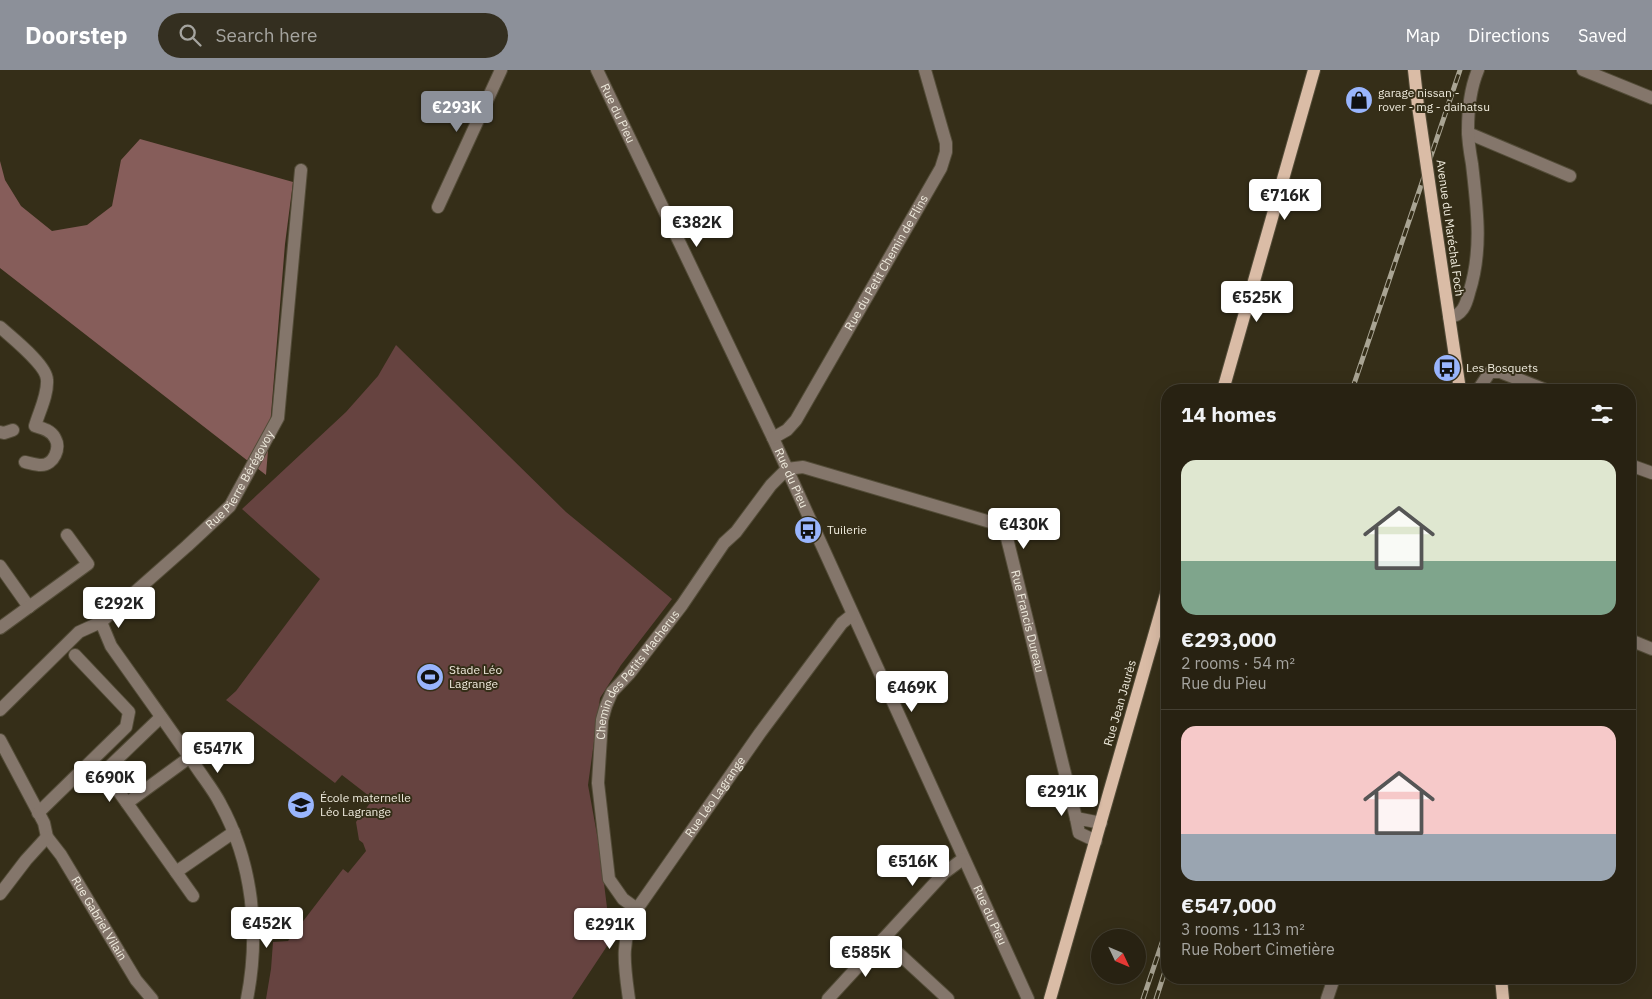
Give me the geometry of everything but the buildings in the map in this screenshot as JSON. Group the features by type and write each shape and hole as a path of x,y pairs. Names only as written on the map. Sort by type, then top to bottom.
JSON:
{"main road":[{"path":"1225,384 1314,70"},
{"name":"Avenue du Maréchal Foch","path":"1414,70 1459,384"},
{"name":"Rue Jean Jaurès","path":"1050,999 1161,611"},
{"path":"1501,984 1502,999"}],"street":[{"path":"438,207 501,70"},
{"name":"Rue du Pieu","path":"597,70 787,468 1028,999"},
{"name":"Rue du Petit Chemin de Flins","path":"773,438 787,430 796,420 942,168 946,143 925,70"},
{"path":"1449,317 1460,313 1466,304 1477,262 1479,222 1468,132 1468,108 1478,70"},
{"path":"1583,70 1652,98"},
{"path":"1468,132 1570,176"},
{"name":"Rue Pierre Bérégovoy","path":"0,710 79,632 101,622 230,506 278,418 300,170"},
{"path":"0,327 42,368 47,378 45,394 35,426 47,430 55,437 58,448 55,456 48,463 41,465 25,462"},
{"path":"1482,384 1490,372 1500,372 1531,384"},
{"path":"1636,466 1652,473"},
{"name":"Rue Francis Dureau","path":"787,468 803,467 1004,526 1079,833 1096,840"},
{"name":"Chemin des Petits Macherus","path":"637,909 623,899 609,879 598,783 602,720 606,706 612,692 629,674 682,605 724,543 736,532 771,485 787,468"},
{"path":"0,628 88,564 67,535"},
{"path":"0,566 29,607"},
{"name":"Rue Léo Lagrange","path":"629,999 624,961 625,939 630,922 637,909 760,733 842,623 852,614"},
{"path":"101,622 111,646 220,802 234,832 246,868 253,916 254,945 252,973 247,999"},
{"path":"1636,642 1652,649"},
{"path":"38,813 126,727 129,712 75,655"},
{"path":"161,717 111,765 107,770 107,775 193,896"},
{"name":"Rue Gabriel Vilain","path":"0,740 44,823 47,837 61,855 136,980 152,999"},
{"path":"127,803 190,757"},
{"path":"1076,818 1100,823"},
{"path":"176,872 234,832"},
{"path":"0,894 26,860 47,837"},
{"path":"828,999 944,873 963,859"},
{"path":"883,939 948,999"},
{"path":"1327,999 1332,984"}],"shaded area":[{"path":"140,139 293,182 285,244 266,475 0,268 0,161 5,180 21,206 52,231 87,225 112,206 121,160"},
{"name":"Stade Léo Lagrange","path":"396,345 566,512 672,599 621,665 600,698 588,785 600,851 611,940 572,999 266,999 273,942 288,941 343,869 348,873 366,851 363,843 359,840 356,822 373,799 342,775 335,783 226,700 236,691 320,579 242,509 346,412 378,376"}],"railway":[{"path":"1354,384 1460,70"},
{"path":"1143,999 1161,946"},
{"path":"1156,999 1161,984"}],"place":[{"name":"garage nissan - rover - mg - daihatsu","path":"1359,100"},
{"name":"Les Bosquets","path":"1447,368"},
{"name":"Tuilerie","path":"808,530"},
{"name":"Stade Léo Lagrange","path":"430,677"},
{"name":"École maternelle Léo Lagrange","path":"301,805"}]}
